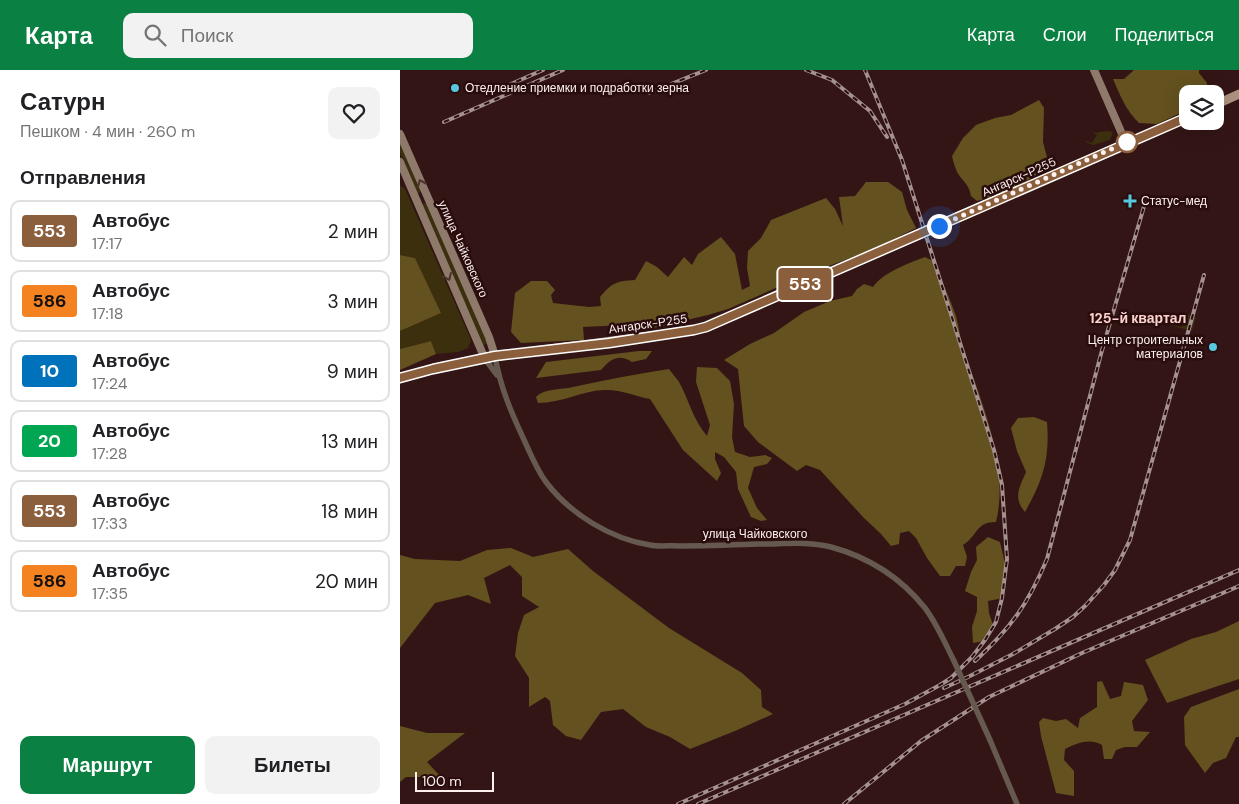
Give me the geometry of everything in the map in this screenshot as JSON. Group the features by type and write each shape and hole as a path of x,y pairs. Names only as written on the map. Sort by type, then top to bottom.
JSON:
{"main road":[{"path":"1094,70 1126,143"},
{"path":"1224,100 1239,94"},
{"name":"Ангарск-Р255","path":"400,378 495,356 609,343 706,327 1179,121"},
{"name":"улица Чайковского","path":"400,134 489,336 495,356"},
{"name":"улица Чайковского","path":"400,162 485,358"}],"street":[{"name":"улица Чайковского","path":"495,356 498,376"},
{"name":"улица Чайковского","path":"485,358 498,376 531,456 544,480 560,498 587,520 607,531 651,545 804,544 830,547 854,554 880,568 905,587 925,608 939,630 990,740 1017,804"}],"shaded area":[{"path":"1134,70 1199,70 1199,73 1207,83 1207,85 1179,85 1179,114 1157,124 1139,123 1134,118 1113,79 1124,79"},
{"path":"1039,100 1044,108 1043,142 1049,165 1015,187 977,201 971,196 967,186 957,172 952,158 963,138 976,125 995,118 1011,115"},
{"path":"1113,132 1110,140 1093,145 1086,142 1092,143 1097,135 1093,133"},
{"path":"400,140 422,191 417,194 400,153"},
{"path":"866,182 888,182 902,192 907,210 916,228 870,251 812,272 728,309 708,315 653,328 623,325 583,327 584,340 521,343 511,332 515,293 531,281 547,281 555,290 551,295 553,303 589,307 601,306 600,297 608,289 619,282 635,280 646,261 657,267 668,277 684,257 692,265 698,254 721,237 735,254 742,290 750,286 747,268 748,251 761,238 771,220 826,198 835,209 843,226 839,197 855,196"},
{"path":"400,185 405,189 471,340 468,348 458,352 436,354 431,341 400,349 400,331 440,313 415,258 400,255"},
{"path":"427,202 488,343 483,346 422,204"},
{"path":"400,255 415,258 441,313 400,331"},
{"path":"925,257 936,265 956,316 963,346 992,434 999,479 996,522 984,524 963,545 967,557 965,566 956,566 950,576 940,576 916,538 909,531 900,533 899,544 891,546 820,470 806,465 797,471 758,442 744,426 738,369 724,360 750,344 774,333 804,312 830,301 852,296 864,284 873,287 889,273"},
{"path":"1187,314 1196,317 1192,331 1151,320 1182,327"},
{"path":"431,341 436,354 400,370 400,349"},
{"path":"652,351 646,359 632,362 623,358 615,359 601,370 536,378 546,362"},
{"path":"697,367 717,368 730,381 734,404 732,437 735,452 750,457 765,455 772,458 767,464 754,467 748,488 757,508 767,520 761,521 751,517 738,489 736,472 724,457 715,452 715,459 721,473 717,481 683,450 650,399 610,390 587,392 563,399 538,403 536,397 548,391 669,369 679,382 695,417 707,436 710,425 696,382"},
{"path":"1034,417 1047,422 1046,458 1041,479 1025,512 1019,502 1018,493 1026,472 1017,451 1011,428 1018,418"},
{"path":"988,537 1000,542 1006,568 1003,598 988,601 993,625 985,641 973,643 972,627 977,611 977,597 965,591 977,560 976,547"},
{"path":"511,548 533,557 568,549 593,571 669,628 742,673 761,690 762,707 773,714 690,749 670,737 646,727 623,709 601,712 581,740 566,736 553,725 550,701 545,697 529,707 529,678 515,656 518,633 524,615 539,607 522,596 522,577 510,565 484,578 491,604 468,595 435,603 400,648 400,555 415,559 460,561 487,550"},
{"path":"1239,621 1239,679 1167,703 1145,660 1191,639 1216,632"},
{"path":"1102,681 1110,699 1121,696 1124,682 1143,685 1148,700 1132,721 1134,731 1150,732 1137,747 1125,747 1116,750 1112,759 1104,759 1102,745 1093,742 1079,743 1065,749 1064,760 1074,771 1074,796 1056,793 1039,722 1043,718 1056,721 1066,719 1078,728 1080,718 1097,707 1097,682"},
{"path":"1239,689 1239,737 1236,737 1226,758 1213,763 1205,773 1185,745 1184,717 1191,707"},
{"path":"400,726 427,733 465,733 427,762 441,777 406,777 400,782"}],"railway":[{"path":"486,95 543,70"},
{"path":"444,122 563,70"},
{"path":"649,93 706,70"},
{"path":"806,70 832,80 870,111 887,137"},
{"path":"678,804 905,704 940,685 951,678 972,657 996,622 1002,598 1007,559 1002,485 994,450 902,160 865,70"},
{"path":"975,661 1009,626 1033,589 1047,559 1101,354 1145,203"},
{"path":"944,688 1013,654 1073,617 1104,585 1115,570 1130,540 1204,275"},
{"path":"698,804 1239,570"},
{"path":"844,804 921,741 989,697 1082,653 1239,586"}],"bus line":[{"name":"553","path":"400,378 410,374 495,356 609,343 706,327 1179,121"}],"place":[{"name":"Отедление приемки и подработки зерна","path":"455,88"},
{"name":"Статус-мед","path":"1130,201"},
{"name":"Центр строительных материалов","path":"1213,347"}],"district":[{"name":"125-й квартал","path":"1138,318"}],"route":[{"path":"939,226 1127,142"}]}
